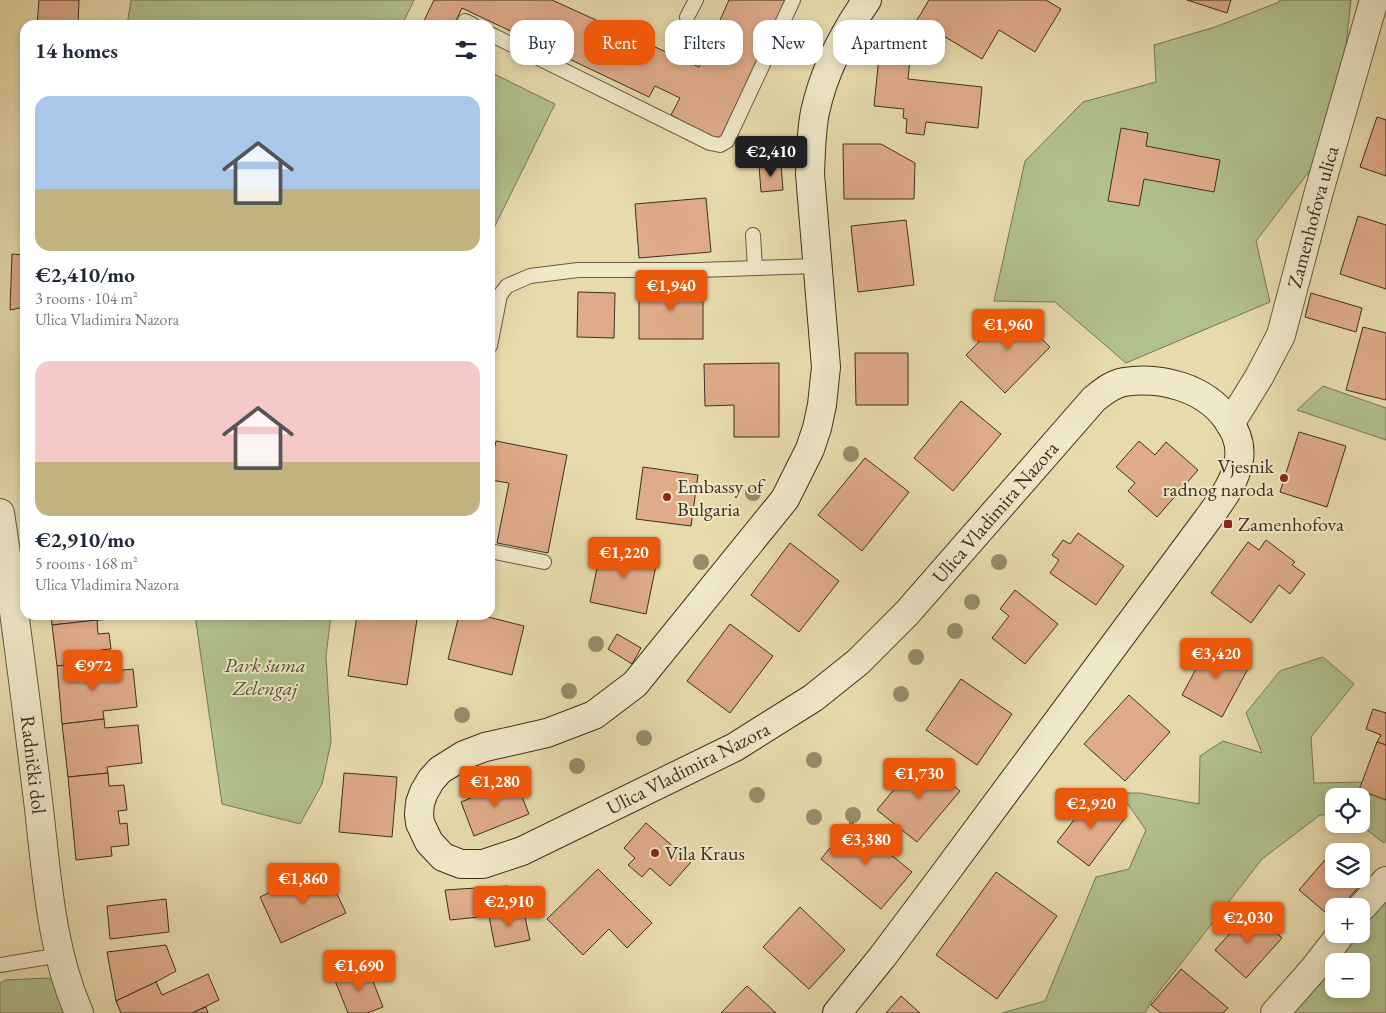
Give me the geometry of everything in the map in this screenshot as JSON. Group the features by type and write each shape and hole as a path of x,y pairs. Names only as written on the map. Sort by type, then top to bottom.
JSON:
{"street":[{"name":"Ulica Vladimira Nazora","path":"837,1013 883,956 996,806 1217,506 1233,479 1239,459 1239,444 1222,412 1214,404 1193,390 1160,382 1123,382 1113,386 1094,399 901,620 858,662 812,698 735,748 522,851 483,864 461,864 443,857 428,842 424,835 419,814 424,792 431,780 440,770 464,755 484,747 547,734 594,715 635,684 785,499 810,449 822,405 826,367 810,174 815,112 832,59 856,14 867,0"},
{"name":"Zamenhofova ulica","path":"1230,424 1259,377 1281,335 1318,195 1374,0"},
{"name":"Radnički dol","path":"0,512 11,582 52,913 69,989 79,1013"},
{"path":"1370,898 1386,881"},
{"path":"1275,1013 1334,943"}],"lane":[{"path":"687,17 696,0"},
{"path":"495,36 703,139 720,145 726,141 793,0"},
{"path":"753,235 755,268"},
{"path":"495,320 500,295 507,286 530,276 578,270 817,266"},
{"path":"495,552 544,562"},
{"path":"0,965 60,955"}],"green space":[{"path":"131,0 414,0 404,20 128,20"},
{"path":"1280,0 1351,0 1342,83 1311,169 1256,241 1270,302 1126,363 1055,302 994,301 1025,161 1083,102 1156,82 1154,45 1215,27"},
{"path":"495,74 555,104 495,226"},
{"path":"1323,386 1386,408 1386,440 1297,410"},
{"name":"Park šuma Zelengaj","path":"196,620 330,620 326,656 331,742 322,784 300,824 222,804"},
{"path":"1323,657 1354,684 1311,737 1314,783 1370,782 1386,798 1386,840 1384,843 1370,832 1370,788 1325,788 1325,815 1320,815 1262,859 1151,1002 1145,1013 1002,1013 1045,1001 1096,877 1129,869 1146,830 1120,793 1140,793 1199,804 1200,756 1223,741 1262,753 1246,713 1280,671"},
{"path":"1386,896 1386,1013 1288,1013 1325,969 1325,998 1370,998 1370,953 1338,953 1346,943 1370,943 1370,915"},
{"path":"49,978 60,988 67,1013 0,1013 0,983 6,980"}],"building":[{"path":"39,0 79,0 78,20 37,20"},
{"path":"434,0 552,0 596,20 584,20 584,65 655,65 655,47 665,52 665,65 695,65 699,67 700,65 743,65 743,20 720,20 729,0 789,0 779,20 753,20 753,65 757,65 720,141 671,115 680,98 655,86 649,97 574,61 574,20 510,20 510,31 495,24 495,20 487,20 462,8 456,20 424,20"},
{"path":"929,0 1046,0 1061,9 1035,52 999,30 982,59 945,37 945,20 917,20"},
{"path":"1187,0 1231,0 1227,13"},
{"path":"878,65 910,65 908,79 982,87 978,128 926,122 924,135 906,133 907,119 903,118 904,109 874,106"},
{"path":"1377,117 1386,120 1386,176 1360,167"},
{"path":"1121,128 1148,133 1146,146 1220,160 1214,192 1144,179 1139,206 1108,201"},
{"path":"843,144 881,144 915,163 914,199 844,199"},
{"path":"781,165 783,190 761,192 759,166"},
{"path":"706,198 711,252 639,258 635,204"},
{"path":"1358,216 1386,225 1386,289 1340,274"},
{"path":"906,220 914,285 858,292 851,226"},
{"path":"12,254 20,255 20,308 10,310"},
{"path":"639,284 703,284 703,339 639,339"},
{"path":"578,292 615,293 614,338 577,337"},
{"path":"1311,293 1362,308 1356,332 1305,317"},
{"path":"1011,309 1050,347 1005,393 966,355"},
{"path":"1363,327 1386,333 1386,400 1346,390"},
{"path":"855,353 908,353 908,405 856,405"},
{"path":"779,363 779,437 734,437 734,405 705,406 704,364"},
{"path":"961,401 1001,434 953,491 914,458"},
{"path":"1299,432 1346,446 1327,507 1280,492"},
{"path":"496,441 567,455 548,553 497,543 509,483 495,481"},
{"path":"1139,441 1155,455 1166,442 1198,470 1157,517 1128,491 1135,483 1116,467"},
{"path":"865,458 909,492 862,551 818,515"},
{"name":"Embassy of Bulgaria","path":"643,467 698,475 691,526 636,519"},
{"path":"1078,533 1124,566 1096,605 1050,573 1059,560 1052,555 1063,540 1070,544"},
{"path":"1266,540 1295,562 1292,565 1305,574 1290,594 1279,585 1251,623 1211,593 1248,542 1259,550"},
{"path":"790,543 839,581 799,632 751,595"},
{"path":"602,544 658,556 646,614 590,602"},
{"path":"1015,590 1058,624 1025,664 992,638 1009,616 1000,609"},
{"path":"495,619 524,626 512,675 448,659 458,620"},
{"path":"52,620 100,620 52,625"},
{"path":"97,620 98,634 109,633 111,649 101,650 102,662 57,666 52,625"},
{"path":"356,620 417,620 407,685 348,676"},
{"path":"730,624 773,656 730,713 687,681"},
{"path":"617,634 641,648 632,664 608,649"},
{"path":"1210,643 1250,665 1222,717 1182,695"},
{"path":"96,662 97,673 133,669 137,707 103,711 104,719 62,724 57,666"},
{"path":"961,679 1012,714 977,765 926,730"},
{"path":"1129,695 1170,732 1125,781 1084,744"},
{"path":"1373,709 1386,713 1386,745 1377,742 1381,735 1366,729"},
{"path":"104,719 105,728 138,725 142,763 107,767 108,773 68,777 62,724"},
{"path":"1377,742 1386,745 1386,800 1370,794 1370,788 1360,788"},
{"path":"920,758 960,791 917,842 877,810"},
{"path":"108,773 109,786 124,785 127,810 118,811 120,824 127,823 129,845 111,847 112,856 76,860 68,777"},
{"path":"344,773 397,777 392,837 339,832"},
{"path":"515,780 529,814 474,836 461,802"},
{"path":"1094,794 1125,818 1089,866 1057,842"},
{"path":"851,822 912,872 881,909 821,859"},
{"name":"Vila Kraus","path":"646,823 691,862 670,886 650,868 642,877 628,865 635,858 624,848"},
{"path":"1325,860 1325,888 1358,888 1349,898 1325,898 1325,912 1299,890"},
{"path":"324,867 346,913 281,943 260,897"},
{"path":"598,869 652,923 627,948 609,929 583,955 547,919"},
{"path":"996,872 1057,916 997,999 936,955"},
{"path":"508,886 513,910 489,916 450,920 445,890"},
{"path":"166,899 169,932 110,939 107,906"},
{"path":"800,907 845,950 809,989 763,947"},
{"path":"523,908 530,940 495,947 489,916"},
{"path":"1251,910 1282,938 1246,978 1215,950"},
{"path":"166,945 176,971 116,1001 107,952"},
{"path":"367,966 383,1007 367,1013 348,1013 334,978"},
{"path":"1181,969 1228,1008 1223,1013 1161,1013 1151,1005"},
{"path":"208,974 219,1000 192,1013 121,1013 116,1001 156,982 162,995"},
{"path":"747,986 776,1013 721,1013"},
{"path":"901,996 920,1013 886,1013"},
{"path":"206,1007 208,1013 192,1013"}],"place":[{"name":"Vjesnik radnog naroda","path":"1284,478"},
{"name":"Embassy of Bulgaria","path":"667,497"},
{"name":"Zamenhofova","path":"1228,524"},
{"name":"Vila Kraus","path":"655,853"}]}
